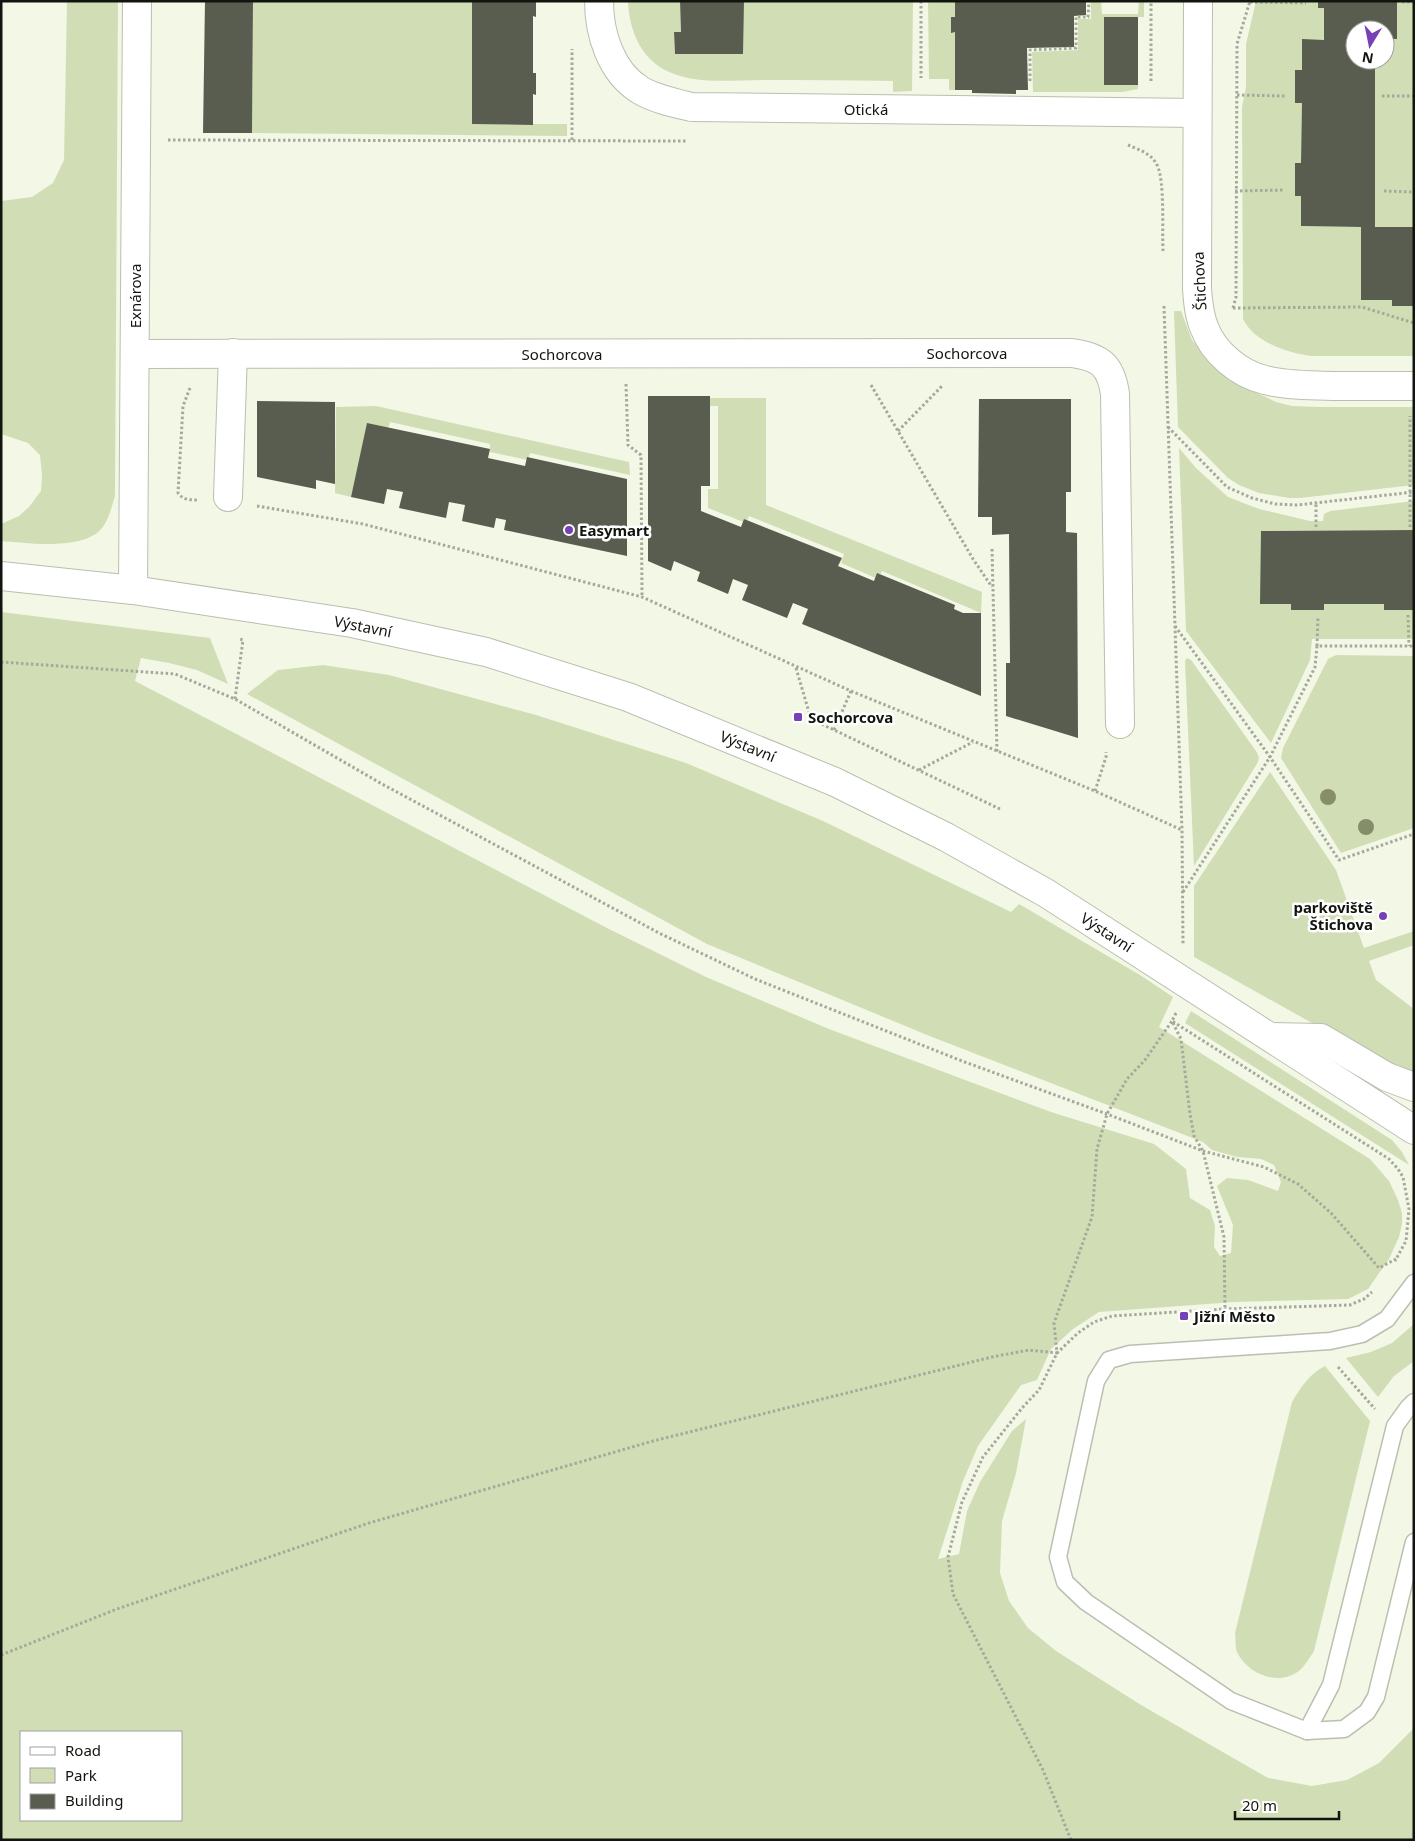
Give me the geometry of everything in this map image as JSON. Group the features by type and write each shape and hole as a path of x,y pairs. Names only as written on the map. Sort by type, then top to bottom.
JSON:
{"street":[{"name":"Exnárova","path":"133,590 137,1"},
{"name":"Otická","path":"599,1 600,22 603,34 612,58 619,69 640,90 673,103 710,108 1197,113"},
{"name":"Štichova","path":"1198,1 1197,289 1199,312 1204,328 1212,343 1225,358 1244,372 1264,380 1303,385 1412,386"},
{"path":"226,501 233,353"},
{"name":"Sochorcova","path":"135,354 1072,353 1089,355 1100,361 1108,370 1113,381 1115,394 1120,724"},
{"name":"Výstavní","path":"1,576 133,590 361,625 486,652 628,697 835,782 946,836 1046,893 1414,1130"},
{"path":"1271,1037 1321,1038 1387,1077 1414,1087"}],"lane":[{"path":"1414,1284 1387,1319 1362,1334 1330,1341 1140,1353 1109,1360 1096,1381 1058,1557 1065,1582 1086,1602 1231,1700 1307,1731 1344,1729 1368,1712 1376,1697 1414,1542"},
{"path":"1307,1731 1331,1685 1395,1426 1414,1402"}],"path":[{"path":"921,1 921,109"},
{"path":"1030,84 1030,50 1076,48 1076,17 1088,17 1088,1"},
{"path":"1234,315 1233,308 1236,297 1237,44 1250,2 1306,3"},
{"path":"1402,2 1414,2"},
{"path":"572,41 572,140"},
{"path":"1236,94 1285,96"},
{"path":"1382,96 1414,96"},
{"path":"1235,191 1284,190"},
{"path":"1384,191 1414,192"},
{"path":"1233,308 1362,307 1414,323"},
{"path":"634,381 625,381 628,445 641,454 642,597"},
{"path":"878,382 869,382 973,559 992,586"},
{"path":"898,431 944,385 934,384"},
{"path":"1410,527 1412,492 1412,386"},
{"path":"190,388 183,406 178,492 184,499 226,501 363,524 642,597 851,691 1095,791 1182,830"},
{"path":"1167,427 1227,487 1252,498 1275,504 1297,505 1412,492"},
{"path":"1316,503 1316,527"},
{"path":"992,549 997,752"},
{"path":"1408,615 1409,646"},
{"path":"1183,893 1270,757 1315,668 1318,617"},
{"path":"1174,626 1270,757 1339,860 1414,834"},
{"path":"1317,646 1414,646"},
{"path":"1,662 175,674 235,699 416,802 659,933 746,975 962,1061 1203,1151 1264,1167 1298,1184 1331,1213 1379,1268 1396,1259"},
{"path":"796,667 811,719 1000,809"},
{"path":"834,730 851,691"},
{"path":"918,770 974,742"},
{"path":"1095,791 1106,757 1106,749"},
{"path":"1057,1353 1054,1323 1092,1217 1097,1149 1106,1114 1127,1079 1145,1060 1172,1021 1176,1012"},
{"path":"1172,1021 1181,1039 1194,1136 1203,1151 1224,1237 1224,1309"},
{"path":"1172,1021 1389,1160 1398,1169 1404,1177 1409,1209 1406,1241 1391,1267"},
{"path":"1071,1840 1043,1770 953,1594 948,1556 962,1502 984,1457 1022,1408 1039,1390 1057,1353 1078,1333 1094,1322 1112,1316 1224,1309 1350,1305 1364,1299 1376,1288"},
{"path":"1330,1341 1333,1361 1374,1409 1399,1420"},
{"path":"1,1655 117,1609 369,1523 624,1449 992,1357 1030,1350 1057,1353"}],"green space":[{"path":"67,1 118,1 115,496 102,528 94,535 82,540 55,544 1,541 1,524 19,516 29,507 41,491 42,475 40,455 28,443 1,434 1,201 32,197 53,183 64,160"},
{"path":"253,1 472,1 472,124 567,124 567,136 252,133"},
{"path":"628,1 680,1 681,32 674,32 675,54 744,1 913,1 912,91 893,92 893,81 714,81 678,75 658,65 643,51 631,22"},
{"path":"928,1 955,1 955,17 951,18 951,32 955,32 955,90 949,90 949,79 929,79"},
{"path":"1091,1 1101,1 1102,14 1138,14 1139,1 1144,1 1144,17 1105,17 1104,84 1138,85 1138,89 1122,92 1033,92 1032,52 1078,50 1078,19 1091,19"},
{"path":"1256,1 1318,1 1318,8 1324,8 1324,40 1302,40 1302,70 1296,103 1302,103 1301,226 1361,227 1361,300 1392,300 1392,306 1414,306 1414,356 1311,356 1292,352 1263,340 1248,327 1243,319 1242,107 1246,87 1246,44"},
{"path":"1397,1 1414,1 1414,227 1375,227 1375,70 1395,70 1395,39 1397,39"},
{"path":"1174,311 1181,311 1192,340 1202,353 1242,386 1276,402 1292,406 1318,407 1414,407 1414,485 1289,498 1259,493 1239,485 1228,478 1178,427"},
{"path":"707,398 766,398 766,505 982,592 981,613 882,571 878,579 841,563 844,554 749,516 746,523 708,508 708,489 718,489 718,406 708,406"},
{"path":"376,406 629,462 630,475 530,453 528,460 490,452 490,444 390,422 388,429 368,425 351,497 335,493 336,407"},
{"path":"1179,448 1196,468 1228,497 1259,509 1310,521 1323,521 1324,514 1330,511 1414,501 1414,530 1261,531 1261,604 1291,604 1292,610 1324,610 1324,604 1384,604 1385,610 1414,610 1414,639 1312,639 1310,660 1271,743 1186,631"},
{"path":"1,612 210,638 228,684 197,670 141,658 135,681 607,928 706,977 829,1029 1051,1112 1154,1144 1186,1169 1190,1198 1210,1210 1215,1226 1214,1247 1220,1256 1231,1253 1233,1225 1217,1186 1227,1178 1248,1180 1278,1191 1281,1182 1274,1165 1261,1159 1237,1157 1212,1150 1203,1142 932,1037 707,944 247,694 278,670 323,665 389,675 536,715 686,763 823,821 1011,912 1019,904 1140,975 1173,997 1159,1027 1370,1159 1389,1181 1402,1213 1402,1224 1399,1237 1389,1259 1368,1289 1348,1299 1234,1302 1099,1312 1073,1329 1051,1349 1037,1380 1021,1385 978,1446 963,1481 938,1559 959,1554 967,1511 980,1482 1012,1431 1026,1419 1016,1473 1002,1521 1000,1573 1009,1601 1028,1628 1056,1651 1141,1705 1268,1778 1312,1786 1347,1780 1379,1763 1412,1730 1414,1724 1414,1840 1,1840"},
{"path":"1336,655 1414,656 1414,828 1341,853 1281,758 1283,748 1328,659"},
{"path":"1187,658 1191,660 1259,757 1258,762 1194,866 1185,661"},
{"path":"1270,772 1336,870 1364,948 1414,931 1414,945 1369,961 1376,980 1414,1009 1414,1074 1396,1070 1194,957 1194,886"},
{"path":"1191,1011 1392,1140 1402,1152 1409,1165 1185,1023"},
{"path":"1414,1324 1414,1361 1394,1376 1378,1397 1346,1358 1371,1352 1392,1343"},
{"path":"1325,1366 1370,1421 1314,1651 1300,1670 1283,1678 1274,1678 1256,1672 1242,1660 1236,1650 1235,1633 1292,1402 1310,1377"}],"building":[{"path":"205,1 253,1 252,133 203,133"},
{"path":"472,1 536,1 536,17 533,16 533,73 536,73 536,95 533,94 533,125 472,124"},
{"path":"680,1 744,1 743,54 675,54 674,32 681,32"},
{"path":"955,1 1086,1 1086,15 1074,16 1074,47 1027,48 1028,90 1016,90 1016,94 972,93 972,90 955,90 955,32 951,33 951,17 955,17"},
{"path":"1318,1 1397,1 1397,39 1395,39 1395,20 1345,20 1345,70 1375,70 1375,227 1414,227 1414,306 1392,306 1392,300 1361,300 1361,227 1301,226 1301,196 1295,196 1295,163 1301,163 1302,103 1295,103 1295,70 1302,70 1302,39 1324,40 1324,8 1318,8"},
{"path":"1104,17 1138,17 1138,85 1104,85"},
{"path":"648,396 710,396 710,486 701,486 701,511 741,527 744,519 842,558 838,566 874,581 877,573 955,605 954,609 963,613 981,613 981,696 802,624 808,609 793,603 787,618 742,600 748,585 733,579 728,594 697,581 700,572 674,561 671,571 648,561"},
{"path":"979,399 1071,399 1071,492 1066,492 1066,532 1077,533 1078,738 1006,716 1006,663 1010,663 1009,534 992,535 992,517 978,517"},
{"path":"257,401 335,402 335,484 316,480 316,489 257,477"},
{"path":"367,423 490,449 488,458 525,466 527,457 627,479 627,556 504,530 506,520 496,518 494,528 462,521 465,505 449,502 446,518 399,508 403,492 387,489 384,504 351,497"},
{"path":"1414,530 1414,610 1384,610 1384,604 1324,604 1324,610 1291,610 1291,604 1260,604 1261,531"}],"place":[{"name":"Easymart","path":"569,530"},
{"name":"Sochorcova","path":"798,717"},
{"name":"parkoviště Štichova","path":"1383,916"},
{"name":"Jižní Město","path":"1184,1316"}]}
